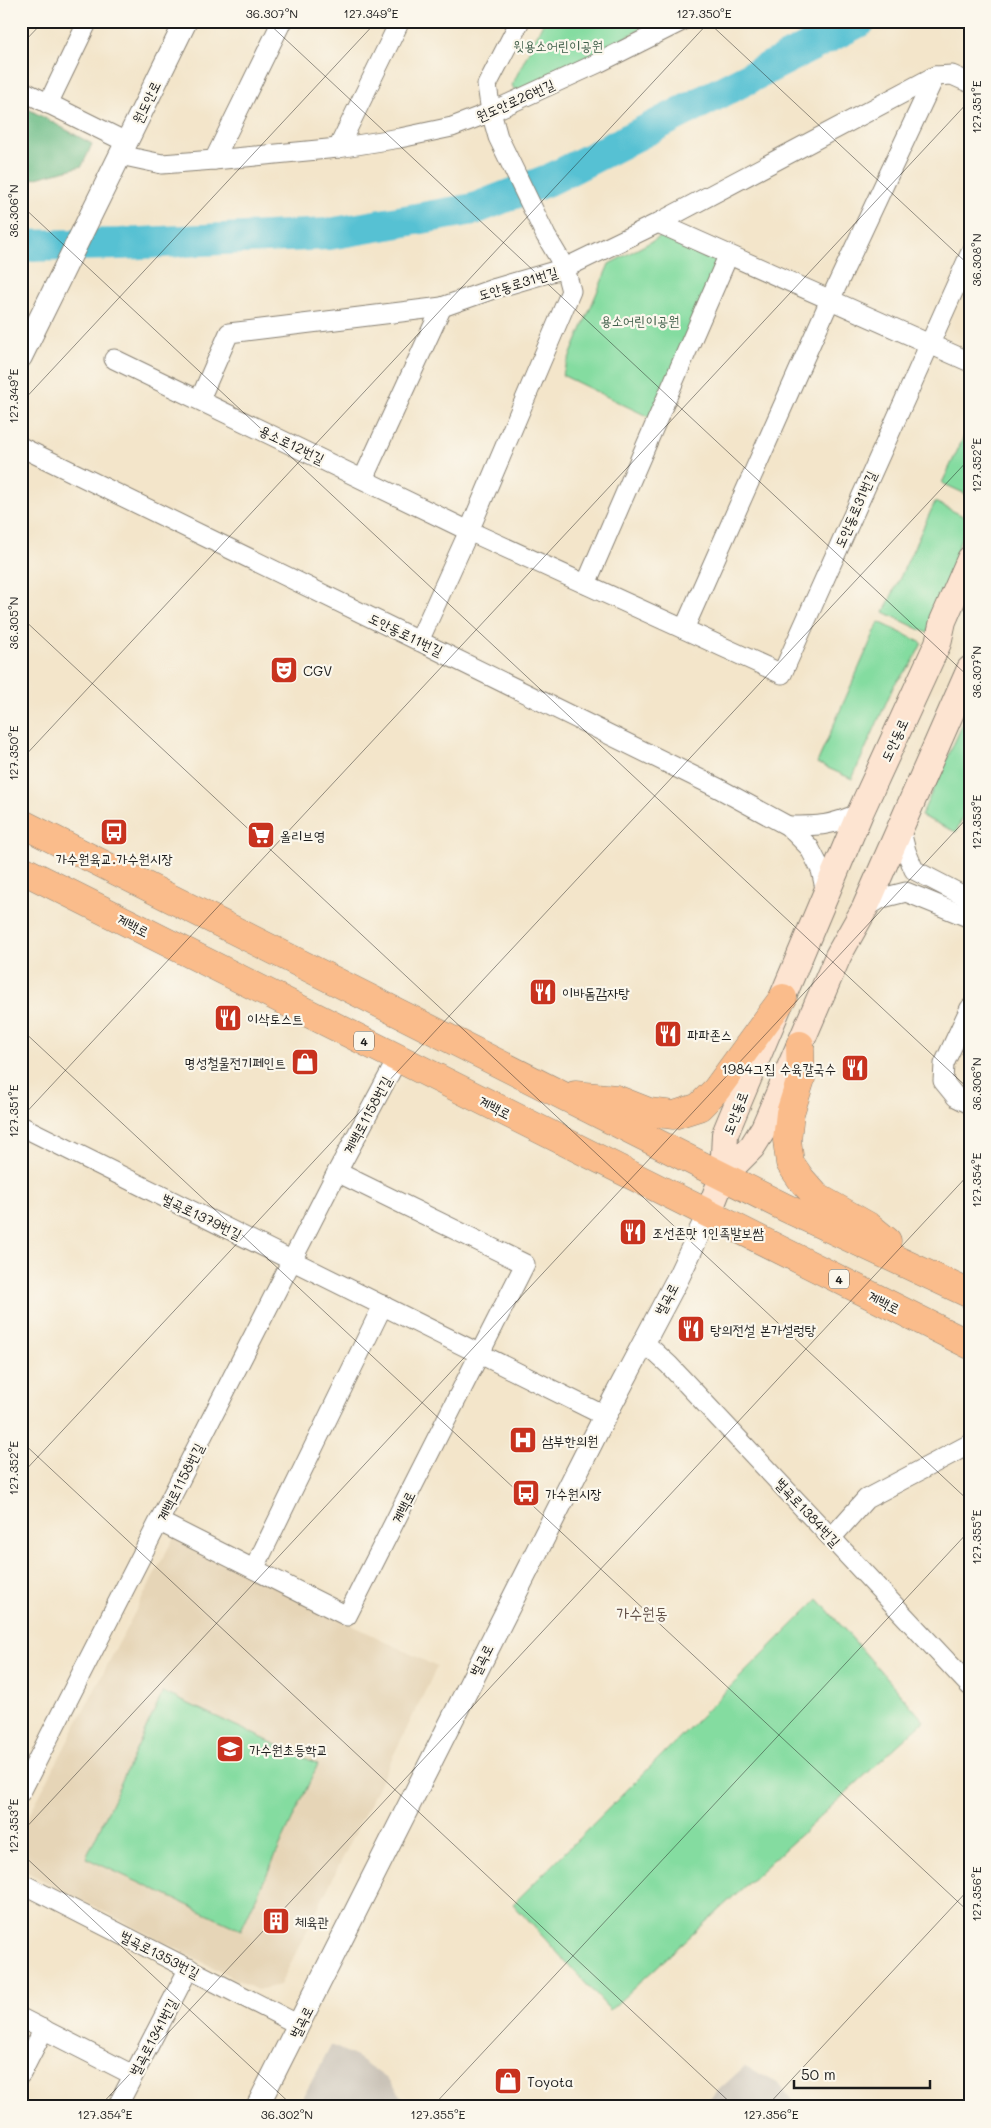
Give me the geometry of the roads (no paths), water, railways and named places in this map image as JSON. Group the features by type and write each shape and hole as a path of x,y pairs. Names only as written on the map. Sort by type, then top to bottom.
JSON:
{"main road":[{"name":"도안동로","path":"722,1176 725,1134 860,813 938,643 943,620 970,559"},
{"name":"도안동로","path":"722,1176 752,1147 760,1134 838,956 865,908 970,669"},
{"path":"21,823 786,1208 970,1294"},
{"name":"계백로","path":"21,869 970,1345"},
{"path":"562,1095 616,1099 649,1112 674,1115 699,1107 716,1090 783,998"},
{"path":"800,1045 801,1079 790,1113 787,1140 790,1163 817,1197 870,1227 920,1270"},
{"path":"708,1214 722,1176"}],"street":[{"path":"48,104 88,21"},
{"name":"원도안로","path":"21,357 186,21"},
{"path":"214,160 282,21"},
{"path":"338,148 400,21"},
{"path":"419,641 469,531 571,291 566,268 546,236 498,137 491,112 487,85 520,21"},
{"name":"원도안로26번길","path":"21,90 123,149 162,164 338,148 452,127 491,112 598,63 682,21"},
{"path":"684,629 830,300 935,76 952,75 970,82"},
{"name":"도안동로31번길","path":"200,399 229,333 442,307 496,288 566,268 658,223 935,76"},
{"path":"658,223 728,256 970,362"},
{"name":"도안동로31번길","path":"782,674 970,254"},
{"path":"586,584 728,256"},
{"path":"363,479 442,307"},
{"name":"용소로12번길","path":"114,359 200,399 469,531 782,674"},
{"name":"도안동로11번길","path":"21,447 718,788 788,826"},
{"path":"788,826 821,826 838,822 860,813"},
{"path":"788,826 809,846 820,870 826,893"},
{"path":"900,828 906,851 914,870 970,900"},
{"path":"865,908 882,898 906,892 970,918"},
{"path":"970,1008 944,1064 943,1081 956,1097 970,1104"},
{"name":"계백로1158번길","path":"21,1792 337,1172 398,1058"},
{"name":"벌곡로1379번길","path":"21,1126 605,1416"},
{"name":"계백로","path":"254,1569 348,1616 525,1264 337,1172"},
{"name":"벌곡로","path":"257,2107 605,1416 678,1278 708,1214"},
{"path":"160,1522 254,1569 383,1305"},
{"name":"벌곡로1384번길","path":"644,1342 669,1365 970,1686"},
{"path":"832,1537 866,1499 970,1444"},
{"name":"벌곡로1353번길","path":"21,1883 299,2026"},
{"name":"벌곡로1341번길","path":"117,2107 189,1968"},
{"path":"21,2018 133,2075"},
{"path":"21,2074 44,2030"}],"waterway":[{"path":"21,246 120,244 329,234 474,209 553,178 860,21"}],"place":[{"name":"CGV","path":"284,670"},
{"name":"가수원육교.가수원시장","path":"114,832"},
{"name":"올리브영","path":"261,835"},
{"name":"이바돔감자탕","path":"543,992"},
{"name":"이삭토스트","path":"228,1018"},
{"name":"파파존스","path":"668,1034"},
{"name":"명성철물전기페인트","path":"305,1062"},
{"name":"1984그집 수육칼국수","path":"855,1068"},
{"name":"조선존맛 1인족발보쌈","path":"633,1232"},
{"name":"탕의전설 본가설렁탕","path":"691,1329"},
{"name":"삼부한의원","path":"523,1440"},
{"name":"가수원시장","path":"526,1493"},
{"name":"가수원초등학교","path":"230,1749"},
{"name":"체육관","path":"276,1921"},
{"name":"Toyota","path":"508,2081"}],"district":[{"name":"가수원동","path":"642,1612"}],"park label":[{"name":"윗용소어린이공원","path":"558,45"},
{"name":"용소어린이공원","path":"640,320"}]}
